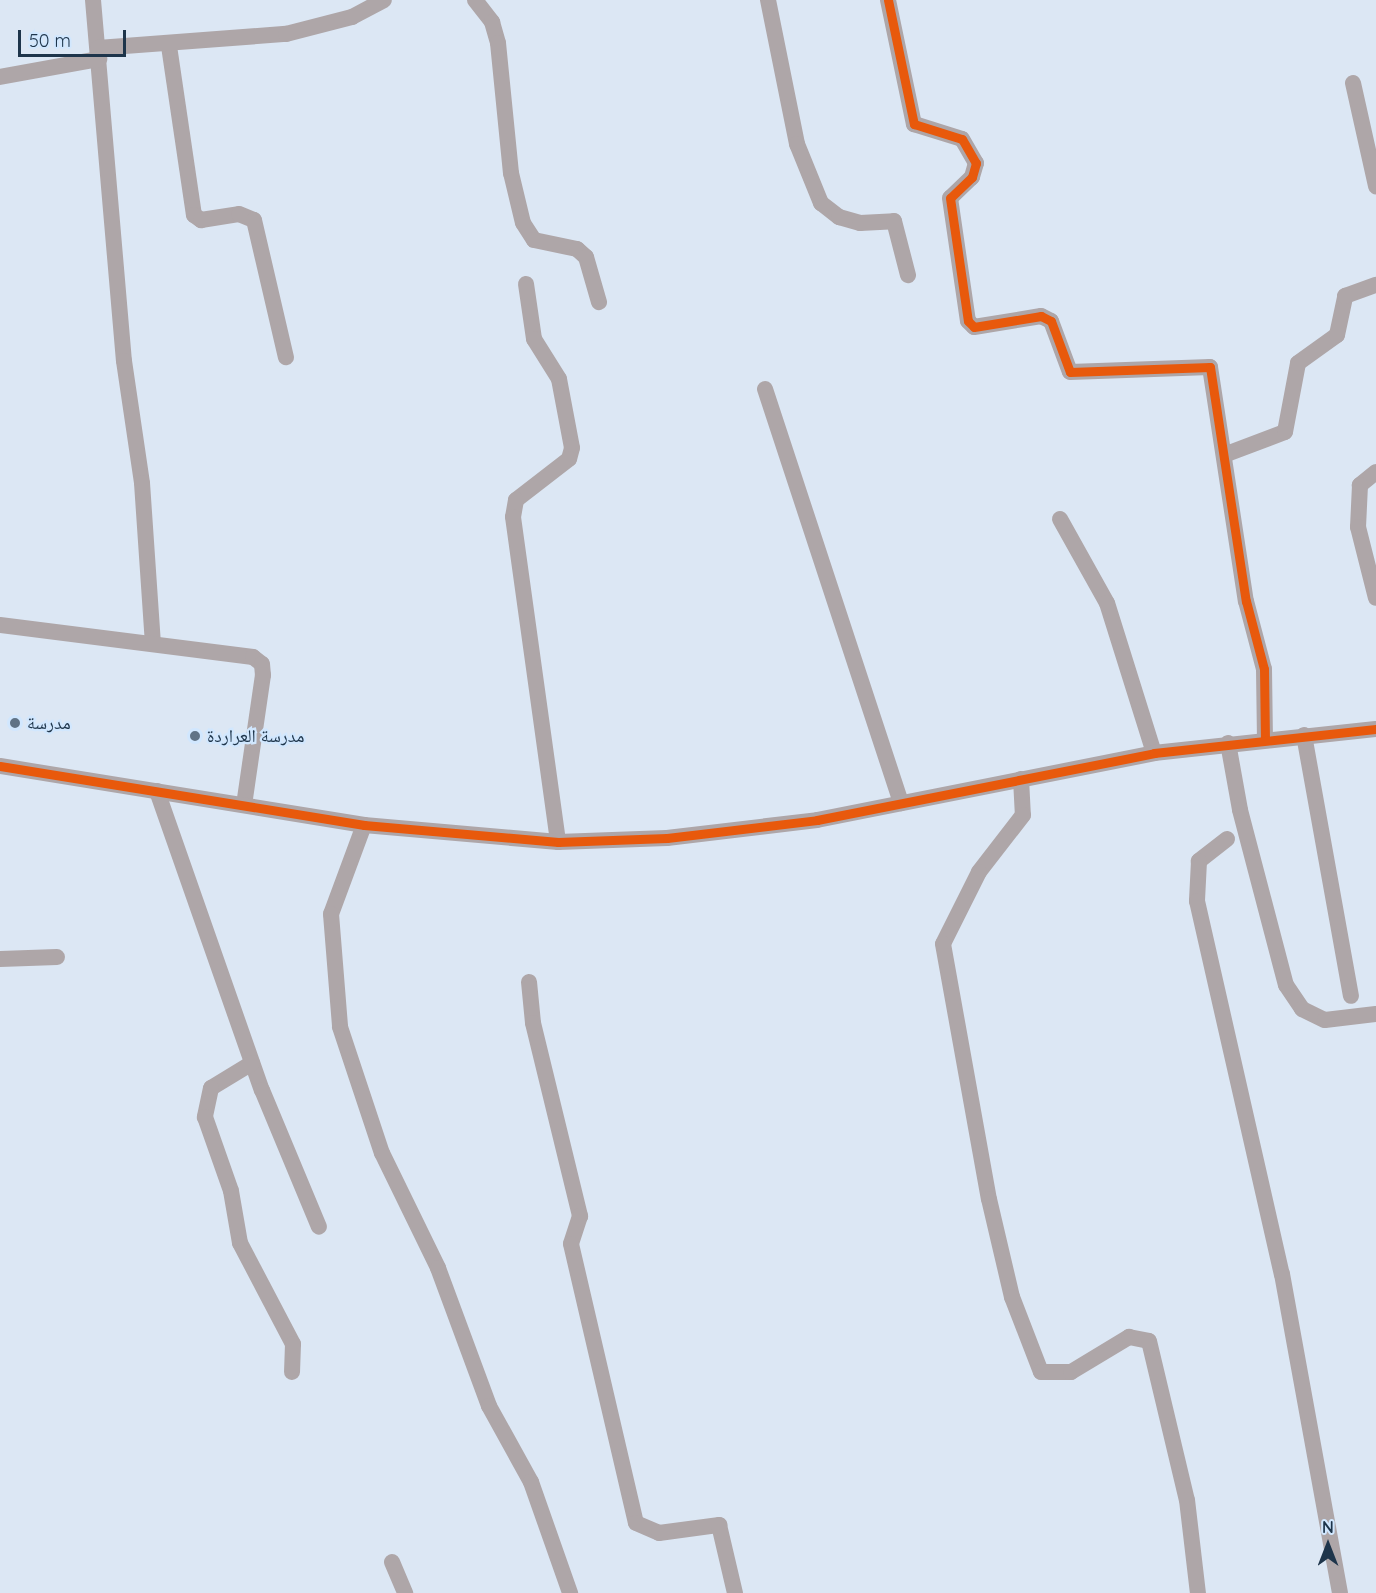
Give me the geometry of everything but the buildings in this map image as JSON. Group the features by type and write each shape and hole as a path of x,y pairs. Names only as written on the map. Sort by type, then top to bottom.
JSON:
{"street":[{"path":"93,0 153,644"},
{"path":"0,77 99,54 286,34 352,17 384,0"},
{"path":"475,0 492,22 498,43 511,172 523,223 534,240 577,249 586,257 599,302"},
{"path":"768,0 797,144 821,203 838,217 860,223 894,221 908,275"},
{"path":"888,0 914,124 962,139 976,163 972,177 950,198 968,321 974,327 1041,316 1051,321 1070,372 1210,367 1246,601 1264,669 1265,738"},
{"path":"169,46 194,215 201,220 238,214 254,220 286,357"},
{"path":"1353,83 1376,186"},
{"path":"526,284 534,339 559,379 572,448 569,459 516,500 513,517 558,842"},
{"path":"1224,455 1285,432 1298,363 1337,335 1345,296 1376,285"},
{"path":"765,389 901,803"},
{"path":"1376,472 1360,485 1358,527 1376,598"},
{"path":"1060,519 1107,603 1155,753"},
{"path":"0,625 240,654 262,664 244,805"},
{"path":"0,766 364,825 558,842 667,838 901,803 1155,753 1265,738 1376,729"},
{"path":"1304,735 1351,996"},
{"path":"1228,743 1240,810 1286,985 1302,1009 1325,1020 1376,1014"},
{"path":"1021,779 1023,815 979,872 943,944 990,1199 1012,1297 1041,1372 1071,1372 1129,1337 1149,1341 1188,1500 1198,1593"},
{"path":"157,791 252,1063 319,1227"},
{"path":"364,825 332,914 340,1027 382,1153 438,1268 489,1406 531,1482 570,1593"},
{"path":"1227,839 1199,861 1196,891 1282,1274 1340,1593"},
{"path":"0,959 57,957"},
{"path":"529,982 538,1046 580,1216 572,1244 636,1523 659,1533 718,1525 735,1593"},
{"path":"252,1063 211,1088 205,1118 231,1191 240,1243 293,1344 292,1372"},
{"path":"392,1562 405,1593"}],"cycle path":[{"path":"888,0 914,124 962,139 976,163 972,177 950,198 968,321 974,327 1041,316 1051,321 1070,372 1210,367 1246,601 1264,669 1265,738"},
{"path":"0,766 364,825 558,842 667,838 817,820 1154,753 1376,729"}],"place":[{"name":"مدرسة","path":"15,723"},
{"name":"مدرسة العراردة","path":"195,736"}]}
